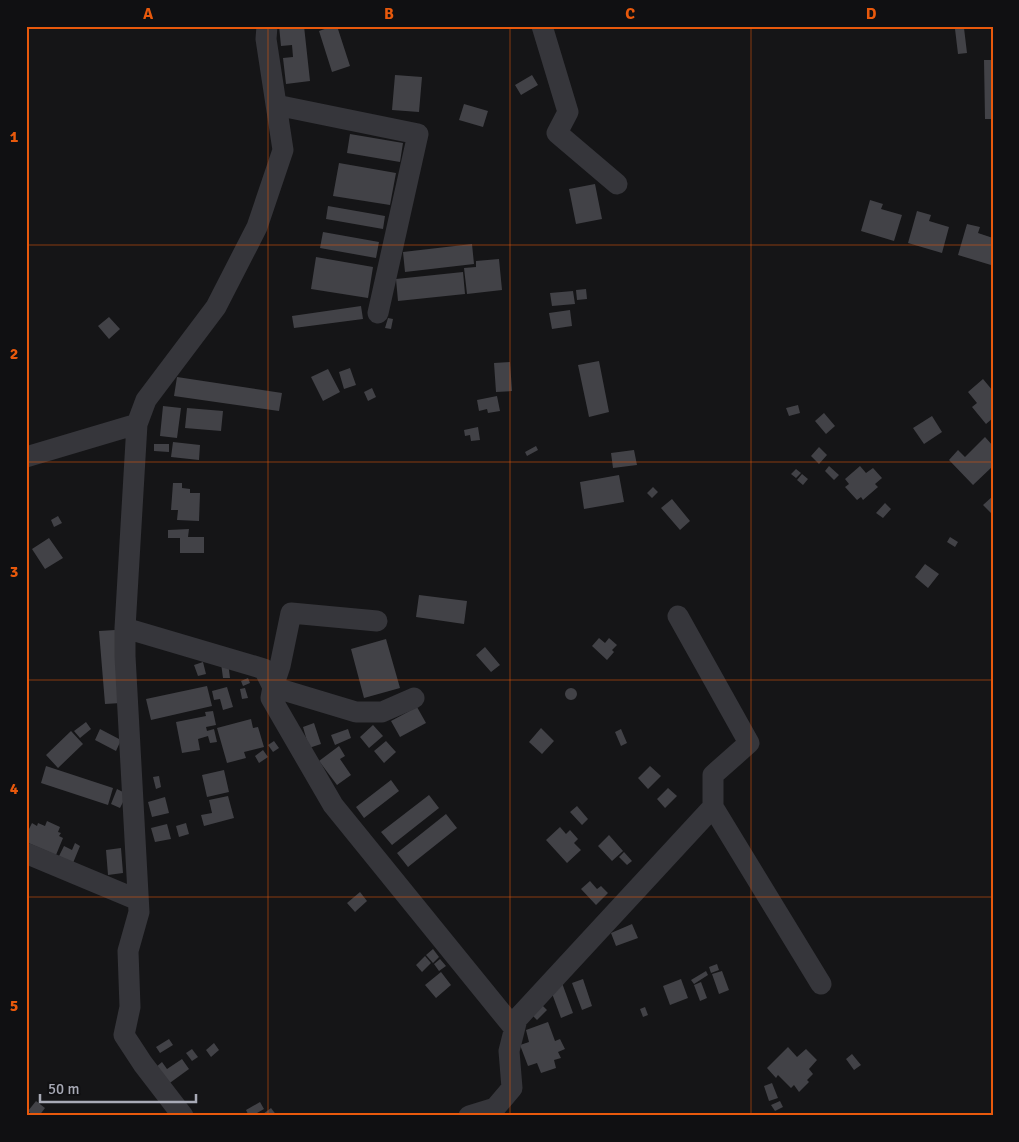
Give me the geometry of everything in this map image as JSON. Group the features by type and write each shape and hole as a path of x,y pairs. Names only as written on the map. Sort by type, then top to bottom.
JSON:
{"street":[{"path":"184,1116 143,1064 124,1035 130,1006 128,951 139,912 125,628 137,424 146,400 216,307 256,227 283,150 266,38 267,26"},
{"path":"542,26 568,112 557,133 617,184"},
{"path":"276,106 418,134 378,313"},
{"path":"26,457 137,424"},
{"path":"377,621 291,613 271,698 333,805 514,1028"},
{"path":"678,616 749,744 713,775 713,807 821,984"},
{"path":"125,628 264,669 273,687 356,712 382,712 414,698"},
{"path":"470,1116 495,1108 512,1088 509,1051 517,1019 713,807"},
{"path":"28,854 138,900"}],"building":[{"path":"279,26 304,26 310,81 286,84 283,58 293,57 292,45 281,46"},
{"path":"337,26 350,66 332,72 319,31"},
{"path":"964,28 967,53 958,54 955,29"},
{"path":"984,60 993,60 993,119 985,119"},
{"path":"395,75 422,77 419,112 392,110"},
{"path":"532,75 538,85 521,95 515,85"},
{"path":"464,104 488,111 483,127 459,120"},
{"path":"350,134 403,143 400,162 347,153"},
{"path":"339,163 396,173 390,205 333,196"},
{"path":"595,184 602,219 576,224 569,189"},
{"path":"870,200 883,204 881,209 902,215 894,241 861,231"},
{"path":"328,206 385,216 383,229 326,219"},
{"path":"917,211 931,215 929,221 949,227 942,253 908,243"},
{"path":"967,224 980,227 978,233 993,238 993,260 991,265 958,255"},
{"path":"323,232 379,242 376,258 320,248"},
{"path":"472,244 474,264 405,272 403,252"},
{"path":"316,257 373,267 368,298 311,289"},
{"path":"499,259 502,290 467,294 464,268 476,267 476,261"},
{"path":"463,272 465,294 398,301 396,279"},
{"path":"586,289 587,299 577,300 576,290"},
{"path":"573,291 575,304 552,306 550,293"},
{"path":"361,306 363,319 294,328 292,316"},
{"path":"570,310 572,326 552,329 549,313"},
{"path":"109,317 120,329 109,339 98,326"},
{"path":"388,318 393,319 391,329 385,328"},
{"path":"599,361 609,412 589,417 578,365"},
{"path":"510,362 512,391 496,392 494,363"},
{"path":"350,368 356,385 344,389 339,372"},
{"path":"328,369 340,392 323,401 311,377"},
{"path":"177,377 282,393 279,411 174,396"},
{"path":"983,379 993,391 993,418 986,424 972,407 977,403 968,392"},
{"path":"372,388 376,397 368,401 364,392"},
{"path":"497,396 500,411 488,413 487,409 479,411 477,400"},
{"path":"798,405 800,413 789,416 786,408"},
{"path":"163,406 181,408 177,438 160,436"},
{"path":"187,408 223,411 221,431 185,428"},
{"path":"824,413 835,426 826,434 815,421"},
{"path":"932,416 942,432 924,444 913,428"},
{"path":"478,427 480,440 471,441 470,435 465,436 464,430"},
{"path":"985,437 993,446 993,466 973,485 949,460 958,450 965,457"},
{"path":"173,442 200,445 199,460 171,457"},
{"path":"154,444 169,444 169,452 154,451"},
{"path":"536,446 538,450 527,456 525,452"},
{"path":"819,447 827,455 819,464 811,456"},
{"path":"634,450 637,465 613,468 611,453"},
{"path":"829,466 839,475 834,480 825,471"},
{"path":"860,466 866,473 873,468 882,478 875,484 878,487 863,500 861,497 857,500 845,487 849,484 845,479"},
{"path":"796,469 801,473 796,478 791,474"},
{"path":"802,474 808,479 803,485 797,480"},
{"path":"619,475 624,502 584,509 580,482"},
{"path":"173,483 182,483 182,488 190,489 190,493 200,493 199,521 177,520 178,510 171,510"},
{"path":"653,487 658,492 652,498 647,493"},
{"path":"993,496 993,515 983,505"},
{"path":"672,499 690,521 680,530 661,508"},
{"path":"885,503 891,509 883,518 876,513"},
{"path":"58,516 62,523 54,527 51,520"},
{"path":"189,529 188,537 204,537 204,553 180,553 180,538 168,538 168,530"},
{"path":"950,537 958,542 955,547 947,542"},
{"path":"49,538 63,558 45,569 32,549"},
{"path":"925,564 939,574 928,588 915,577"},
{"path":"419,595 467,601 464,624 416,617"},
{"path":"115,630 121,703 105,704 99,631"},
{"path":"599,638 605,643 609,638 617,645 607,660 592,646"},
{"path":"386,639 400,688 364,698 351,649"},
{"path":"485,647 500,665 491,672 476,655"},
{"path":"203,662 206,674 198,676 194,665"},
{"path":"228,662 230,678 223,678 221,663"},
{"path":"248,678 250,683 243,686 241,681"},
{"path":"207,686 212,706 151,720 146,699"},
{"path":"227,687 233,707 223,710 220,699 214,700 212,691"},
{"path":"245,688 248,698 242,699 240,689"},
{"path":"569,688 573,688 577,694 573,700 569,700 565,696 565,692"},
{"path":"417,707 426,723 400,737 391,721"},
{"path":"213,711 216,725 206,727 207,731 214,729 217,742 210,743 208,736 198,739 200,750 182,753 176,722 206,716 205,712"},
{"path":"251,719 253,728 258,727 264,747 244,752 246,758 227,763 217,728"},
{"path":"86,722 91,729 80,738 74,731"},
{"path":"314,723 321,744 309,748 303,727"},
{"path":"373,725 383,736 369,748 360,737"},
{"path":"541,728 554,741 542,754 529,742"},
{"path":"100,729 121,740 116,751 95,740"},
{"path":"348,729 351,738 335,745 331,735"},
{"path":"621,729 627,743 621,746 615,732"},
{"path":"71,731 83,744 58,768 46,755"},
{"path":"274,741 279,748 273,752 268,745"},
{"path":"386,741 396,752 384,763 374,751"},
{"path":"339,746 345,756 340,759 351,775 337,785 319,761"},
{"path":"263,750 268,757 259,763 255,756"},
{"path":"46,766 113,788 108,805 41,783"},
{"path":"650,766 661,776 648,789 638,778"},
{"path":"224,770 229,792 207,797 202,775"},
{"path":"159,776 161,787 156,789 153,777"},
{"path":"391,780 399,791 364,818 356,807"},
{"path":"668,788 677,796 665,808 657,799"},
{"path":"117,789 127,794 120,808 111,804"},
{"path":"429,795 439,808 392,845 381,832"},
{"path":"228,796 234,818 204,826 201,815 212,813 209,800"},
{"path":"165,797 169,813 152,817 148,802"},
{"path":"577,806 588,819 582,825 570,812"},
{"path":"446,814 457,828 408,867 397,853"},
{"path":"47,821 60,827 58,832 61,833 59,836 63,838 56,855 26,842 26,835 32,823 37,826 38,823 45,826"},
{"path":"186,823 189,834 179,837 176,826"},
{"path":"167,824 171,839 155,842 151,828"},
{"path":"560,827 566,834 570,830 578,839 574,843 581,850 567,863 546,840"},
{"path":"609,835 623,851 612,861 598,846"},
{"path":"75,843 80,846 73,863 59,856 64,846 72,850"},
{"path":"121,848 123,873 108,875 106,850"},
{"path":"624,852 632,861 627,865 619,857"},
{"path":"590,881 597,889 601,886 608,893 596,905 581,889"},
{"path":"360,892 367,901 355,912 347,903"},
{"path":"632,924 638,938 616,946 611,933"},
{"path":"433,949 439,957 433,963 426,955"},
{"path":"425,956 431,963 422,972 416,965"},
{"path":"440,959 446,966 439,971 434,964"},
{"path":"717,964 719,970 711,973 709,967"},
{"path":"706,971 708,975 694,984 691,980"},
{"path":"722,971 729,990 719,994 712,974"},
{"path":"441,972 451,985 436,998 425,985"},
{"path":"583,979 592,1006 582,1010 572,983"},
{"path":"681,979 688,998 670,1005 663,986"},
{"path":"701,982 707,998 700,1001 694,985"},
{"path":"562,983 573,1013 561,1018 550,988"},
{"path":"541,1004 547,1010 537,1020 531,1014"},
{"path":"645,1007 648,1015 643,1017 640,1009"},
{"path":"548,1022 555,1041 560,1039 565,1049 558,1052 561,1058 554,1060 556,1068 541,1073 537,1063 528,1066 520,1045 529,1042 526,1030"},
{"path":"169,1039 173,1045 160,1053 156,1047"},
{"path":"214,1043 219,1050 211,1057 206,1050"},
{"path":"788,1047 797,1057 806,1049 817,1060 809,1069 813,1074 807,1080 809,1082 799,1092 794,1085 791,1088 778,1075 776,1078 767,1068"},
{"path":"192,1049 198,1057 192,1061 186,1053"},
{"path":"852,1054 861,1065 854,1070 846,1059"},
{"path":"182,1059 189,1069 167,1085 155,1068 162,1062 167,1069"},
{"path":"772,1083 778,1098 769,1101 764,1086"},
{"path":"36,1101 45,1108 39,1116 34,1116 28,1111"},
{"path":"780,1101 783,1107 775,1111 771,1105"},
{"path":"260,1102 264,1109 249,1116 246,1110"},
{"path":"271,1108 277,1116 264,1116 263,1114"}]}
